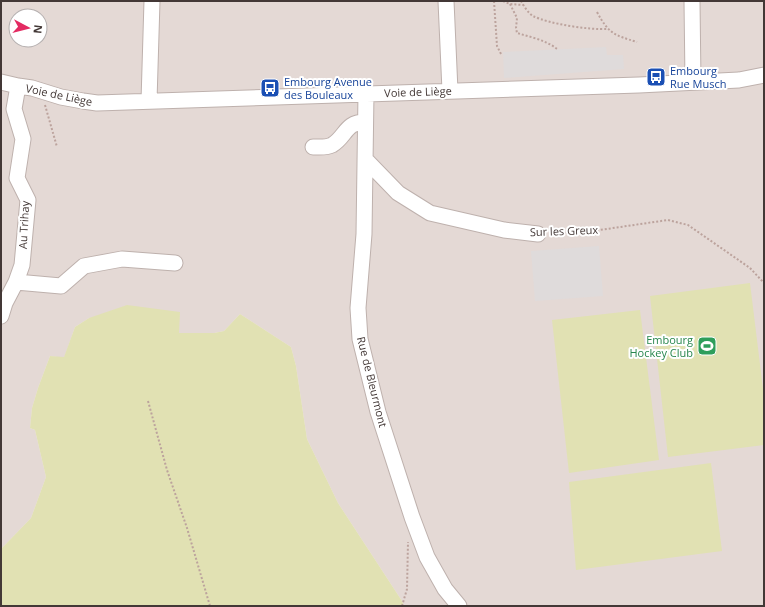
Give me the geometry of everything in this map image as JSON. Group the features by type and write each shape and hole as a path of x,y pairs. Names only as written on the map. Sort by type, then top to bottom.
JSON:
{"street":[{"path":"149,101 152,1"},
{"path":"446,1 450,91"},
{"path":"692,1 693,82"},
{"name":"Voie de Liège","path":"1,82 83,101 97,102 639,85 739,80 764,75"},
{"name":"Au Trihay","path":"1,316 5,303 16,282 22,265 28,200 17,178 23,139 14,109 18,86"},
{"name":"Rue de Bleurmont","path":"366,94 364,234 358,308 360,339 378,412 412,517 427,557 445,589 459,606"},
{"path":"313,147 332,145 357,122 365,122"},
{"name":"Sur les Greux","path":"365,159 398,193 430,213 504,230 538,234"},
{"path":"16,282 61,286 84,266 122,259 175,263"}],"path":[{"path":"494,1 498,46 501,54"},
{"path":"503,1 510,4 524,5"},
{"path":"521,1 531,15 550,22 600,29 608,28"},
{"path":"510,4 517,18 517,33 551,45 557,50"},
{"path":"597,12 603,23 616,36 637,42"},
{"path":"44,92 44,104 57,147"},
{"name":"Sur les Greux","path":"538,234 586,232 668,220 688,225 750,268 764,283"},
{"path":"148,401 210,606"},
{"path":"402,606 407,589 408,536"}],"shaded area":[{"path":"1,1 764,1 764,606 404,606 338,503 307,439 296,366 291,347 240,314 224,331 214,333 179,333 89,318 75,327 64,358 50,356 32,408 30,428 35,430 46,477 31,518 1,549"},
{"path":"606,47 607,55 623,55 624,69 504,78 503,52"},
{"path":"599,246 603,296 535,301 531,251"}],"green space":[{"name":"Embourg Hockey Club","path":"750,283 764,397 764,445 668,457 650,296"},
{"path":"127,305 180,312 179,333 214,333 224,331 240,314 291,347 296,366 307,439 338,503 404,606 1,606 1,549 31,518 46,477 35,430 30,428 32,408 50,356 64,357 75,327 89,318"},
{"path":"640,310 659,460 569,473 552,320"},
{"path":"711,463 722,551 576,570 569,482"}],"place":[{"name":"Embourg Rue Musch","path":"656,77"},
{"name":"Embourg Avenue des Bouleaux","path":"270,88"},
{"name":"Embourg Hockey Club","path":"707,346"}]}
